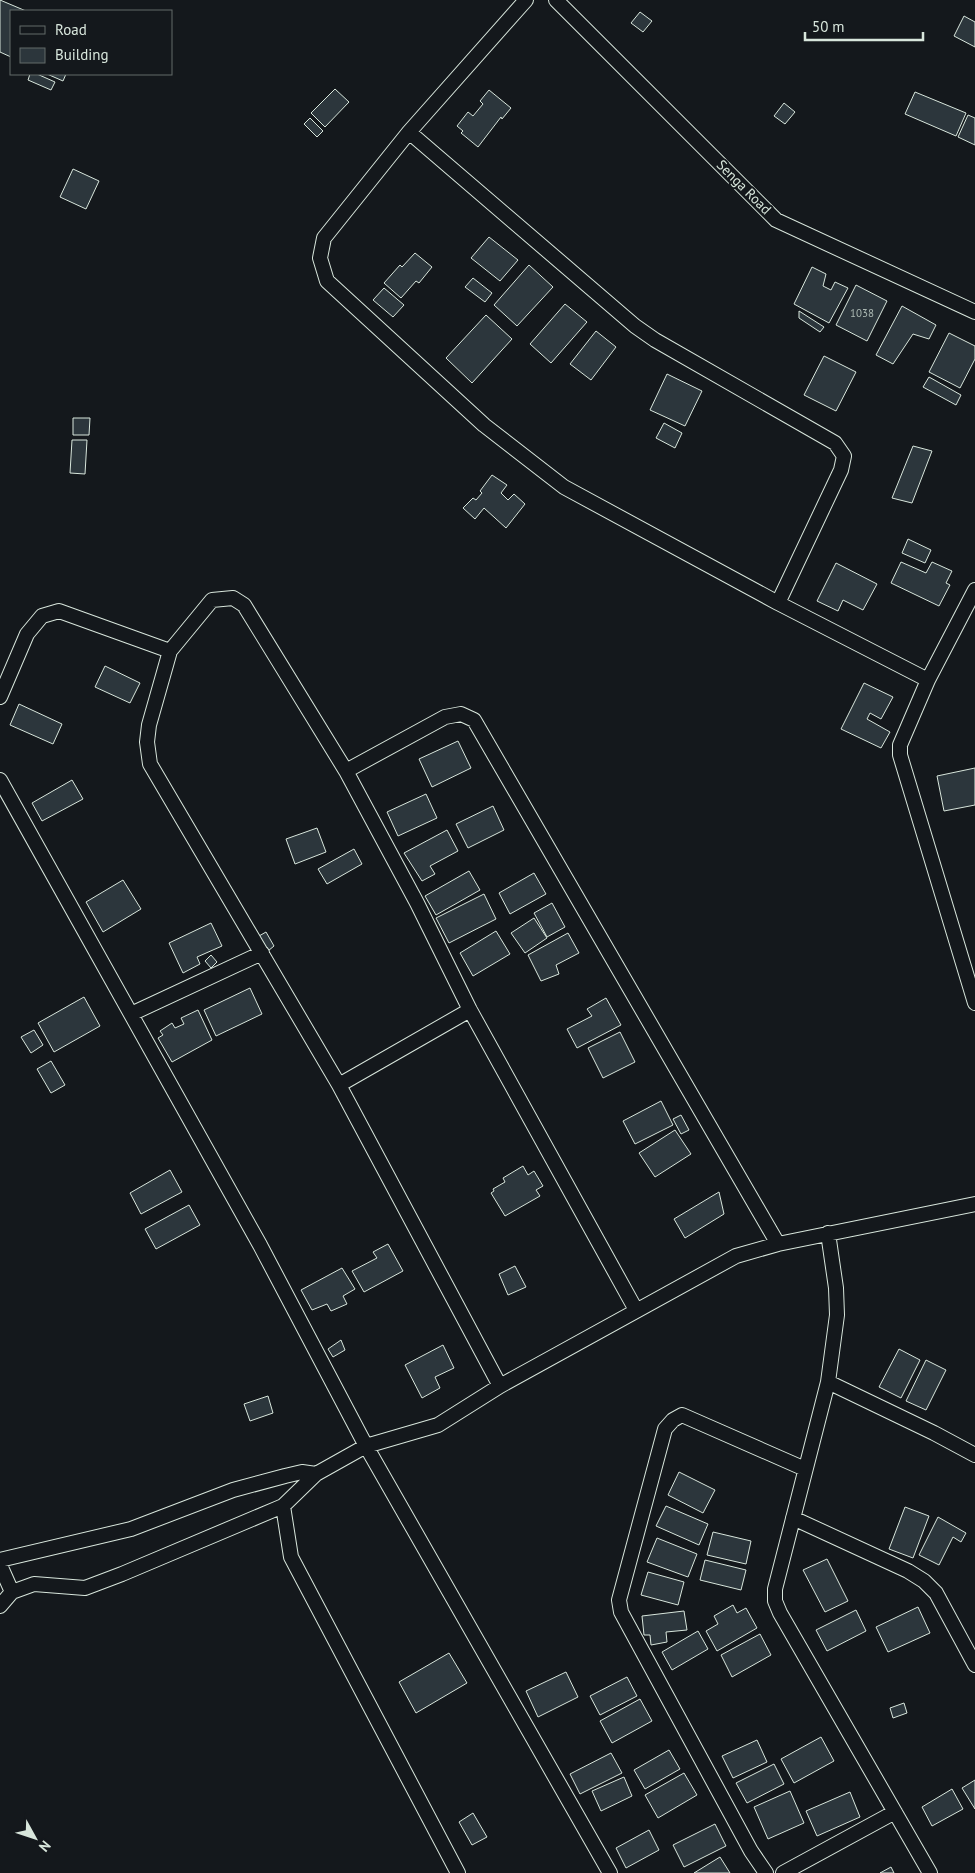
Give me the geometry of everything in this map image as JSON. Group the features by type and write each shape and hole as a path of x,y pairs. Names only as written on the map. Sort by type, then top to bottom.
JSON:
{"street":[{"path":"526,0 409,132 324,238 320,258 327,281 484,425 564,487 778,603 928,680"},
{"name":"Senga Road","path":"556,0 776,220 975,312"},
{"path":"409,132 635,326 655,340 834,443 844,456 841,470 778,603"},
{"path":"975,590 928,680 900,746 900,756 975,1003"},
{"path":"500,1386 339,1086 150,764 147,742 149,725 170,651 212,600 233,598 244,605 346,771 417,903 470,1010 636,1310"},
{"path":"0,697 26,634 42,616 59,611 170,651"},
{"path":"346,771 445,717 461,714 474,720 778,1244"},
{"path":"0,780 260,1245 366,1446 610,1873"},
{"path":"131,1014 262,953"},
{"path":"339,1086 470,1010"},
{"path":"0,1606 12,1592 34,1584 85,1588 140,1567 283,1506 316,1474 366,1446 438,1425 500,1386 736,1256 828,1233 975,1204"},
{"path":"828,1233 836,1288 837,1315 828,1382 793,1518 776,1589 775,1601 780,1613 930,1873"},
{"path":"828,1382 934,1432 975,1455"},
{"path":"766,1873 751,1851 621,1612 619,1600 665,1429 673,1420 682,1415 805,1469"},
{"path":"0,1560 131,1529 233,1490 302,1472 316,1474"},
{"path":"283,1506 291,1557 458,1873"},
{"path":"793,1518 908,1571 924,1581 936,1593 975,1665"},
{"path":"0,1565 12,1592"},
{"path":"783,1873 895,1812"}],"building":[{"path":"0,0 24,10 10,10 10,57 0,52"},
{"path":"640,12 652,21 643,32 631,23"},
{"path":"964,16 975,22 975,47 954,36"},
{"path":"30,75 39,75 55,82 51,90 28,80"},
{"path":"49,75 66,75 63,81"},
{"path":"335,89 349,102 325,127 311,113"},
{"path":"489,90 511,108 502,119 501,117 478,147 461,133 463,131 457,126 468,112 473,116 483,104 480,101"},
{"path":"915,92 966,113 956,136 905,114"},
{"path":"784,103 795,112 785,124 774,116"},
{"path":"968,115 975,118 975,145 958,137"},
{"path":"310,118 323,131 317,137 304,124"},
{"path":"73,169 99,181 86,209 60,197"},
{"path":"489,237 518,260 500,281 471,258"},
{"path":"415,253 432,267 419,283 416,281 401,298 384,283 400,265 402,267"},
{"path":"529,265 553,287 517,326 494,305"},
{"path":"812,267 826,274 823,286 831,290 835,282 848,288 829,323 794,304"},
{"path":"473,278 492,293 485,302 465,287"},
{"path":"856,285 887,301 867,341 836,325"},
{"path":"384,288 404,305 393,317 373,300"},
{"path":"565,304 587,322 551,363 530,344"},
{"path":"902,306 936,325 929,339 913,334 893,364 876,355"},
{"path":"799,311 824,327 820,332 799,318"},
{"path":"486,315 512,339 472,383 446,358"},
{"path":"596,331 616,347 591,380 570,364"},
{"path":"949,333 975,346 975,359 960,388 929,372"},
{"path":"824,356 856,372 836,411 804,395"},
{"path":"667,374 702,391 685,426 650,410"},
{"path":"929,377 961,395 956,405 923,387"},
{"path":"73,418 90,418 89,435 73,435"},
{"path":"664,423 682,433 675,448 656,438"},
{"path":"72,440 87,440 85,474 70,473"},
{"path":"913,446 932,451 912,503 892,498"},
{"path":"492,475 507,485 501,493 508,500 514,494 525,504 506,528 484,508 475,519 463,508 473,498 476,500"},
{"path":"908,539 931,550 925,563 902,553"},
{"path":"901,562 926,573 932,562 952,571 946,583 950,585 939,606 891,583"},
{"path":"836,563 877,584 863,610 843,600 838,611 817,601"},
{"path":"105,666 140,683 130,703 95,687"},
{"path":"864,683 893,697 881,719 870,713 867,719 890,732 881,748 841,729"},
{"path":"19,704 62,724 53,744 10,725"},
{"path":"458,741 471,768 432,787 419,759"},
{"path":"975,768 975,805 944,811 937,776"},
{"path":"72,780 83,799 42,821 32,803"},
{"path":"426,794 437,818 398,836 387,812"},
{"path":"493,806 504,830 468,848 456,824"},
{"path":"317,828 326,852 295,864 286,839"},
{"path":"447,830 458,851 430,866 435,874 422,881 404,853"},
{"path":"354,849 362,864 327,884 318,869"},
{"path":"469,871 480,890 436,915 425,896"},
{"path":"534,873 546,894 510,914 499,893"},
{"path":"123,880 141,909 103,932 86,902"},
{"path":"484,894 496,919 449,943 436,918"},
{"path":"552,903 565,927 547,937 534,913"},
{"path":"534,918 547,938 525,953 511,933"},
{"path":"211,923 222,946 197,957 200,964 183,973 169,943"},
{"path":"496,931 510,954 473,976 460,953"},
{"path":"266,932 274,946 268,951 259,936"},
{"path":"568,933 579,953 556,965 559,974 541,981 528,955"},
{"path":"211,955 217,962 211,968 205,961"},
{"path":"250,988 262,1014 216,1036 204,1010"},
{"path":"84,997 100,1026 54,1052 38,1023"},
{"path":"606,998 621,1025 577,1048 567,1029 592,1016 587,1009"},
{"path":"198,1010 212,1040 172,1062 158,1038 163,1035 160,1031 172,1023 175,1028 184,1024 181,1018"},
{"path":"34,1030 43,1045 31,1053 21,1037"},
{"path":"620,1032 635,1062 603,1078 588,1048"},
{"path":"51,1061 65,1085 51,1093 37,1069"},
{"path":"661,1101 673,1125 635,1144 623,1121"},
{"path":"681,1115 689,1130 681,1134 673,1119"},
{"path":"675,1130 691,1154 655,1177 639,1153"},
{"path":"523,1166 528,1175 534,1171 543,1186 536,1190 540,1196 505,1216 491,1193 494,1191 493,1189 505,1182 503,1178"},
{"path":"170,1170 182,1192 141,1214 130,1193"},
{"path":"719,1192 724,1214 685,1238 674,1219"},
{"path":"189,1205 200,1225 156,1249 145,1229"},
{"path":"388,1244 403,1271 364,1292 352,1271 377,1258 373,1252"},
{"path":"515,1266 526,1287 508,1295 499,1274"},
{"path":"342,1268 355,1289 343,1296 347,1304 331,1311 327,1304 312,1310 301,1290"},
{"path":"341,1340 345,1350 333,1357 328,1349"},
{"path":"443,1345 454,1368 435,1377 440,1388 422,1398 405,1365"},
{"path":"899,1349 920,1360 901,1398 879,1387"},
{"path":"926,1360 946,1370 926,1410 906,1401"},
{"path":"268,1396 273,1413 250,1421 244,1404"},
{"path":"679,1472 715,1490 703,1513 668,1495"},
{"path":"666,1506 708,1524 699,1545 656,1526"},
{"path":"905,1507 929,1516 913,1558 889,1549"},
{"path":"938,1517 966,1533 961,1542 953,1537 939,1565 919,1555"},
{"path":"713,1532 751,1541 746,1564 707,1555"},
{"path":"657,1538 697,1554 688,1577 647,1562"},
{"path":"827,1559 848,1601 825,1612 803,1570"},
{"path":"705,1560 746,1570 741,1590 700,1580"},
{"path":"648,1572 684,1582 678,1605 641,1595"},
{"path":"733,1605 737,1613 746,1608 757,1628 717,1651 706,1631 718,1624 714,1616"},
{"path":"918,1607 930,1633 888,1652 876,1627"},
{"path":"856,1610 866,1631 827,1651 816,1630"},
{"path":"684,1611 687,1630 666,1632 667,1642 651,1645 650,1635 644,1635 642,1616"},
{"path":"698,1631 708,1649 672,1670 662,1652"},
{"path":"760,1634 771,1655 732,1677 721,1655"},
{"path":"449,1653 467,1683 416,1713 399,1682"},
{"path":"566,1672 578,1697 538,1717 526,1691"},
{"path":"627,1677 637,1696 600,1715 590,1696"},
{"path":"640,1699 652,1721 612,1743 600,1721"},
{"path":"904,1703 907,1713 893,1718 890,1708"},
{"path":"821,1737 834,1761 794,1783 781,1759"},
{"path":"757,1740 767,1762 733,1778 722,1756"},
{"path":"669,1750 680,1769 645,1789 634,1770"},
{"path":"611,1753 622,1773 580,1794 570,1774"},
{"path":"774,1764 784,1784 747,1803 736,1783"},
{"path":"684,1773 697,1795 658,1818 645,1795"},
{"path":"624,1777 632,1796 601,1811 592,1791"},
{"path":"975,1780 975,1809 962,1788"},
{"path":"952,1789 963,1809 932,1826 922,1807"},
{"path":"790,1791 804,1823 768,1839 754,1807"},
{"path":"850,1792 860,1817 817,1836 806,1811"},
{"path":"473,1813 487,1837 472,1845 459,1822"},
{"path":"715,1824 726,1846 684,1867 673,1845"},
{"path":"649,1830 659,1850 626,1868 616,1848"},
{"path":"720,1857 730,1873 694,1873"},
{"path":"891,1867 894,1873 880,1873"}]}
